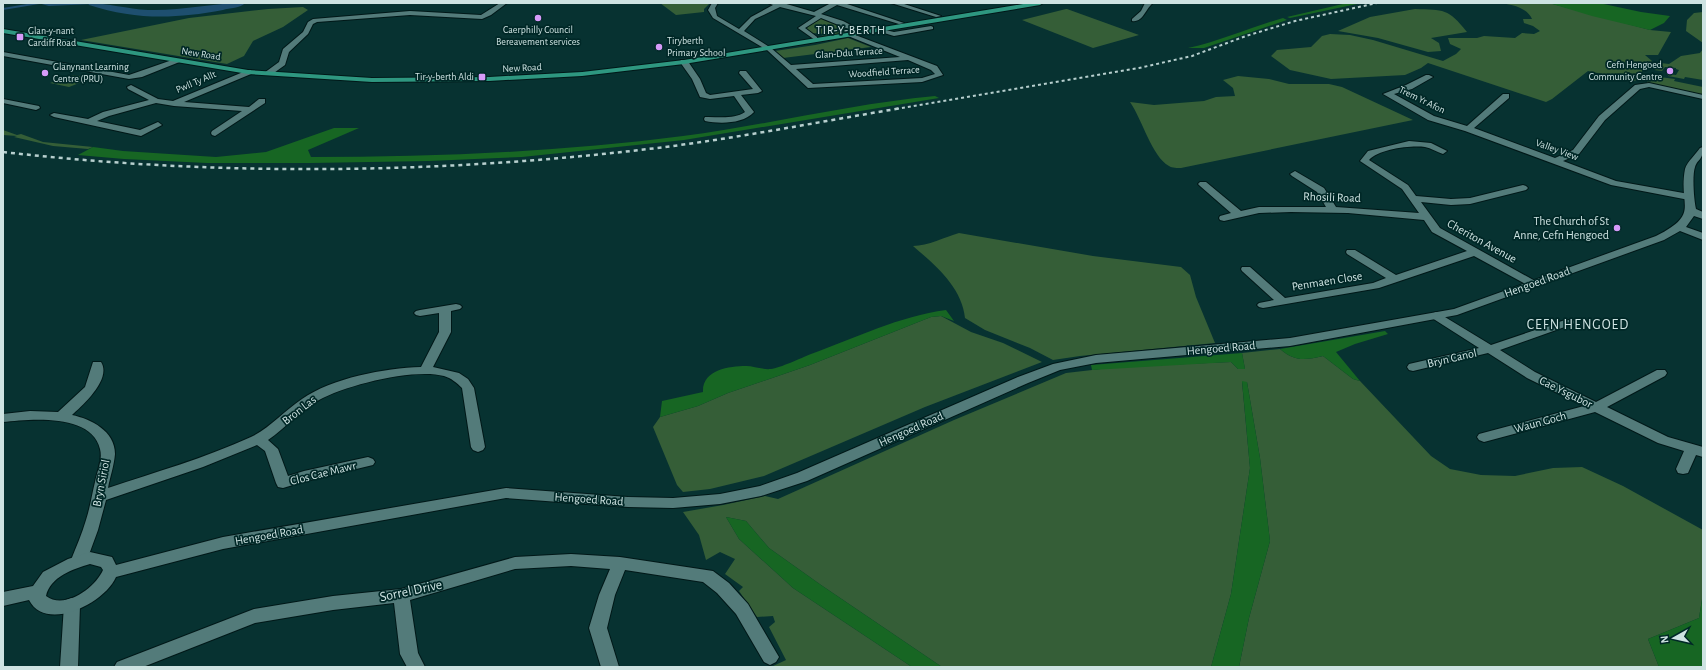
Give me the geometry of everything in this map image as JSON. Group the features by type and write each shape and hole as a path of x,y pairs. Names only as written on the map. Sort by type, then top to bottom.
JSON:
{"main road":[{"name":"New Road","path":"3,31 248,72 372,80 461,80 582,74 684,62 1040,3"}],"street":[{"path":"268,73 282,63 286,51 306,33 310,23 315,20 410,13 482,16 489,14 504,3"},
{"name":"Woodfield Terrace","path":"715,3 712,9 712,13 715,17 769,49 808,84 814,86 922,80 939,75 934,68 850,35"},
{"path":"771,3 780,4 847,24 862,33"},
{"path":"815,38 802,28 818,15 837,3 901,23"},
{"path":"894,3 938,16"},
{"path":"1139,3 1148,4 1144,12 1135,19 1146,20"},
{"path":"740,32 753,18 780,4"},
{"path":"877,30 894,34 931,28"},
{"path":"3,54 128,77 139,75 178,61"},
{"name":"Glan-Ddu Terrace","path":"791,68 909,59"},
{"path":"684,62 705,96 710,97 758,90 743,73"},
{"name":"Pwll Ty Allt","path":"174,104 248,72"},
{"name":"Trem Yr Afon","path":"1429,77 1409,87 1388,94 1430,118 1468,129"},
{"path":"1555,161 1576,152 1584,144 1602,118 1638,87 1649,86 1703,97"},
{"name":"Pwll Ty Allt","path":"131,87 156,101 174,104 250,109"},
{"path":"708,119 730,120 741,118 749,114 750,112 736,94"},
{"path":"1468,129 1506,96"},
{"name":"Pwll Ty Allt","path":"89,122 106,114 156,101"},
{"path":"215,133 262,101"},
{"path":"3,102 36,108"},
{"path":"54,115 141,133 158,125"},
{"name":"Valley View","path":"1468,129 1614,183 1689,197"},
{"name":"Cheriton Avenue","path":"1442,151 1428,145 1410,144 1371,153 1364,162 1405,186 1436,230 1533,284"},
{"path":"1703,150 1690,167 1689,197 1691,211 1680,228 1703,237"},
{"path":"1295,174 1321,190 1333,210"},
{"path":"1203,184 1239,215"},
{"path":"1412,198 1451,202 1470,201 1523,188"},
{"name":"Rhosili Road","path":"1224,218 1259,210 1333,210 1426,217"},
{"path":"1691,211 1703,216"},
{"name":"Hengoed Road","path":"112,572 223,542 506,493 628,502 673,503 720,499 760,491 802,477 1023,380 1057,367 1096,359 1290,342 1457,312 1660,238 1680,228"},
{"name":"Penmaen Close","path":"1351,252 1395,279"},
{"name":"Penmaen Close","path":"1262,304 1375,286 1475,252"},
{"path":"1246,268 1282,301"},
{"path":"420,313 451,309 445,332 425,371"},
{"name":"Cae Ysgubor","path":"1436,316 1531,375 1663,440 1697,450"},
{"name":"Bryn Canol","path":"1413,367 1491,350 1569,322"},
{"path":"61,417 86,396 93,386 97,377 97,365"},
{"name":"Bron Las","path":"99,497 235,449 258,439 281,423 301,405 335,386 404,373 425,371 443,372 453,375 463,381 468,388 478,447"},
{"name":"Waun Goch","path":"1484,437 1597,407 1661,373"},
{"name":"Bryn Siriol","path":"3,418 30,416 61,417 83,422 100,434 107,448 106,467 92,526 79,560"},
{"name":"Clos Cae Mawr","path":"258,439 271,449 283,483 304,476 368,462"},
{"path":"1683,469 1697,450"},
{"path":"95,558 107,561 111,565 112,572 109,579 103,586 84,600 72,605 59,608 40,605 36,600 37,592 41,585 57,570 79,560 95,558"},
{"name":"Sorrel Drive","path":"123,667 254,616 333,603 401,596 515,563 571,560 620,563 707,576 724,588 742,609 770,657"},
{"path":"610,667 598,628 607,595 620,563"},
{"path":"3,599 37,592"},
{"path":"401,596 409,654 416,667"},
{"path":"70,667 72,605"}],"green space":[{"path":"660,3 710,3 704,9 704,12 676,15"},
{"path":"1347,3 1362,3 1290,18 1287,17"},
{"path":"1498,3 1549,3 1650,30 1671,32 1658,55 1645,55 1652,61 1646,66 1635,81 1588,71 1546,102 1428,63 1405,75 1331,79 1290,70 1271,56 1277,50 1311,47 1322,36 1330,34 1350,35 1373,40 1443,61 1456,54 1461,49 1450,44 1448,38 1477,38 1484,36 1515,38 1522,33 1534,34 1540,31 1533,26 1524,23 1523,19 1532,19 1530,15 1522,9 1513,5"},
{"path":"1549,3 1599,3 1641,12 1670,16 1664,23 1650,30 1592,16"},
{"path":"303,7 308,10 283,27 253,41 244,56 227,64 81,40 189,18 268,9"},
{"path":"1067,9 1139,35 1093,48 1022,20"},
{"path":"1415,9 1439,10 1450,14 1467,32 1431,38 1439,43 1441,51 1428,52 1378,38 1338,31 1370,17"},
{"path":"1703,12 1703,43 1686,31 1687,20 1694,13"},
{"path":"821,18 849,28 852,32 820,37 825,34 812,33 807,29 808,26"},
{"path":"1283,18 1287,20 1204,48 1188,48 1212,42"},
{"path":"848,38 871,47 783,58 775,51 815,45"},
{"path":"1703,49 1703,80 1668,76 1669,74 1676,75 1679,70 1676,68 1665,67 1662,71 1654,70 1661,63 1669,64 1681,56 1700,53"},
{"path":"73,75 92,78 69,87 50,83"},
{"path":"1238,76 1269,79 1289,84 1329,84 1342,87 1413,120 1181,168 1170,167 1157,155 1130,102 1154,105 1204,101 1216,97 1235,96 1233,88 1223,80"},
{"path":"1652,76 1675,79 1674,81 1703,87 1703,96 1647,83 1647,80"},
{"path":"935,96 939,98 684,140 522,157 429,161 207,163 78,155 93,147 123,151 216,157 266,152 334,128 359,128 308,150 311,157 451,155 544,150 683,136 840,109"},
{"path":"3,130 17,135 21,134 43,142 93,147 88,149 53,146 14,137 17,136 3,135"},
{"path":"959,233 1093,256 1181,267 1190,275 1196,297 1215,343 1053,360 1030,348 985,330 965,318 959,296 953,287 938,269 913,246 930,243"},
{"path":"946,310 954,321 941,316 931,317 810,365 728,393 698,406 660,417 662,401 703,392 707,379 712,374 725,368 749,366 768,369 775,368 895,322"},
{"path":"941,316 971,332 1003,343 1042,362 925,407 764,476 710,489 683,492 677,485 653,427 660,417 698,406 728,393 810,365 931,317"},
{"path":"1385,331 1388,334 1355,344 1336,352 1360,381 1353,379 1323,356 1300,359 1285,353 1280,349"},
{"path":"1280,349 1295,358 1300,359 1323,356 1353,379 1360,381 1431,456 1450,469 1481,475 1515,476 1553,468 1582,467 1623,486 1703,530 1703,593 1699,618 1648,639 1659,667 1239,667 1249,618 1270,541 1260,458 1247,382 1242,382 1250,468 1231,594 1211,667 942,667 769,548 746,521 726,517 739,539 793,588 912,667 771,667 786,660 769,627 775,622 773,616 757,617 739,591 743,587 725,574 735,559 720,552 706,560 699,535 683,512 765,496 778,499 954,420 1066,373 1118,367 1231,362 1238,369 1245,369 1242,353"},
{"path":"1242,353 1245,369 1238,369 1231,362 1092,370 1091,365"},
{"path":"1242,381 1247,382 1260,458 1270,541 1249,618 1239,667 1211,667 1231,594 1250,468"},
{"path":"726,517 746,521 769,548 942,667 912,667 793,588 739,539"},
{"path":"1703,593 1703,667 1659,667 1648,639 1699,618"}],"waterway":[{"path":"3,9 39,3"},
{"path":"42,3 49,5 93,3"},
{"path":"93,3 111,9 148,14 166,14 203,10 240,3"}],"railway":[{"path":"896,109 1139,68 1192,56 1246,36 1295,21 1377,3"},
{"path":"3,152 168,166 251,169 334,169 500,163 583,156 695,143 902,108"}],"place":[{"name":"Caerphilly Council Bereavement services","path":"538,18"},
{"name":"Glan-y-nant Cardiff Road","path":"20,37"},
{"name":"Tiryberth Primary School","path":"659,47"},
{"name":"Cefn Hengoed Community Centre","path":"1670,71"},
{"name":"Glanynant Learning Centre (PRU)","path":"45,73"},
{"name":"Tir-y-berth Aldi","path":"482,77"},
{"name":"The Church of St Anne, Cefn Hengoed","path":"1617,228"}],"district":[{"name":"TIR-Y-BERTH","path":"851,30"},
{"name":"CEFN HENGOED","path":"1578,325"}]}
